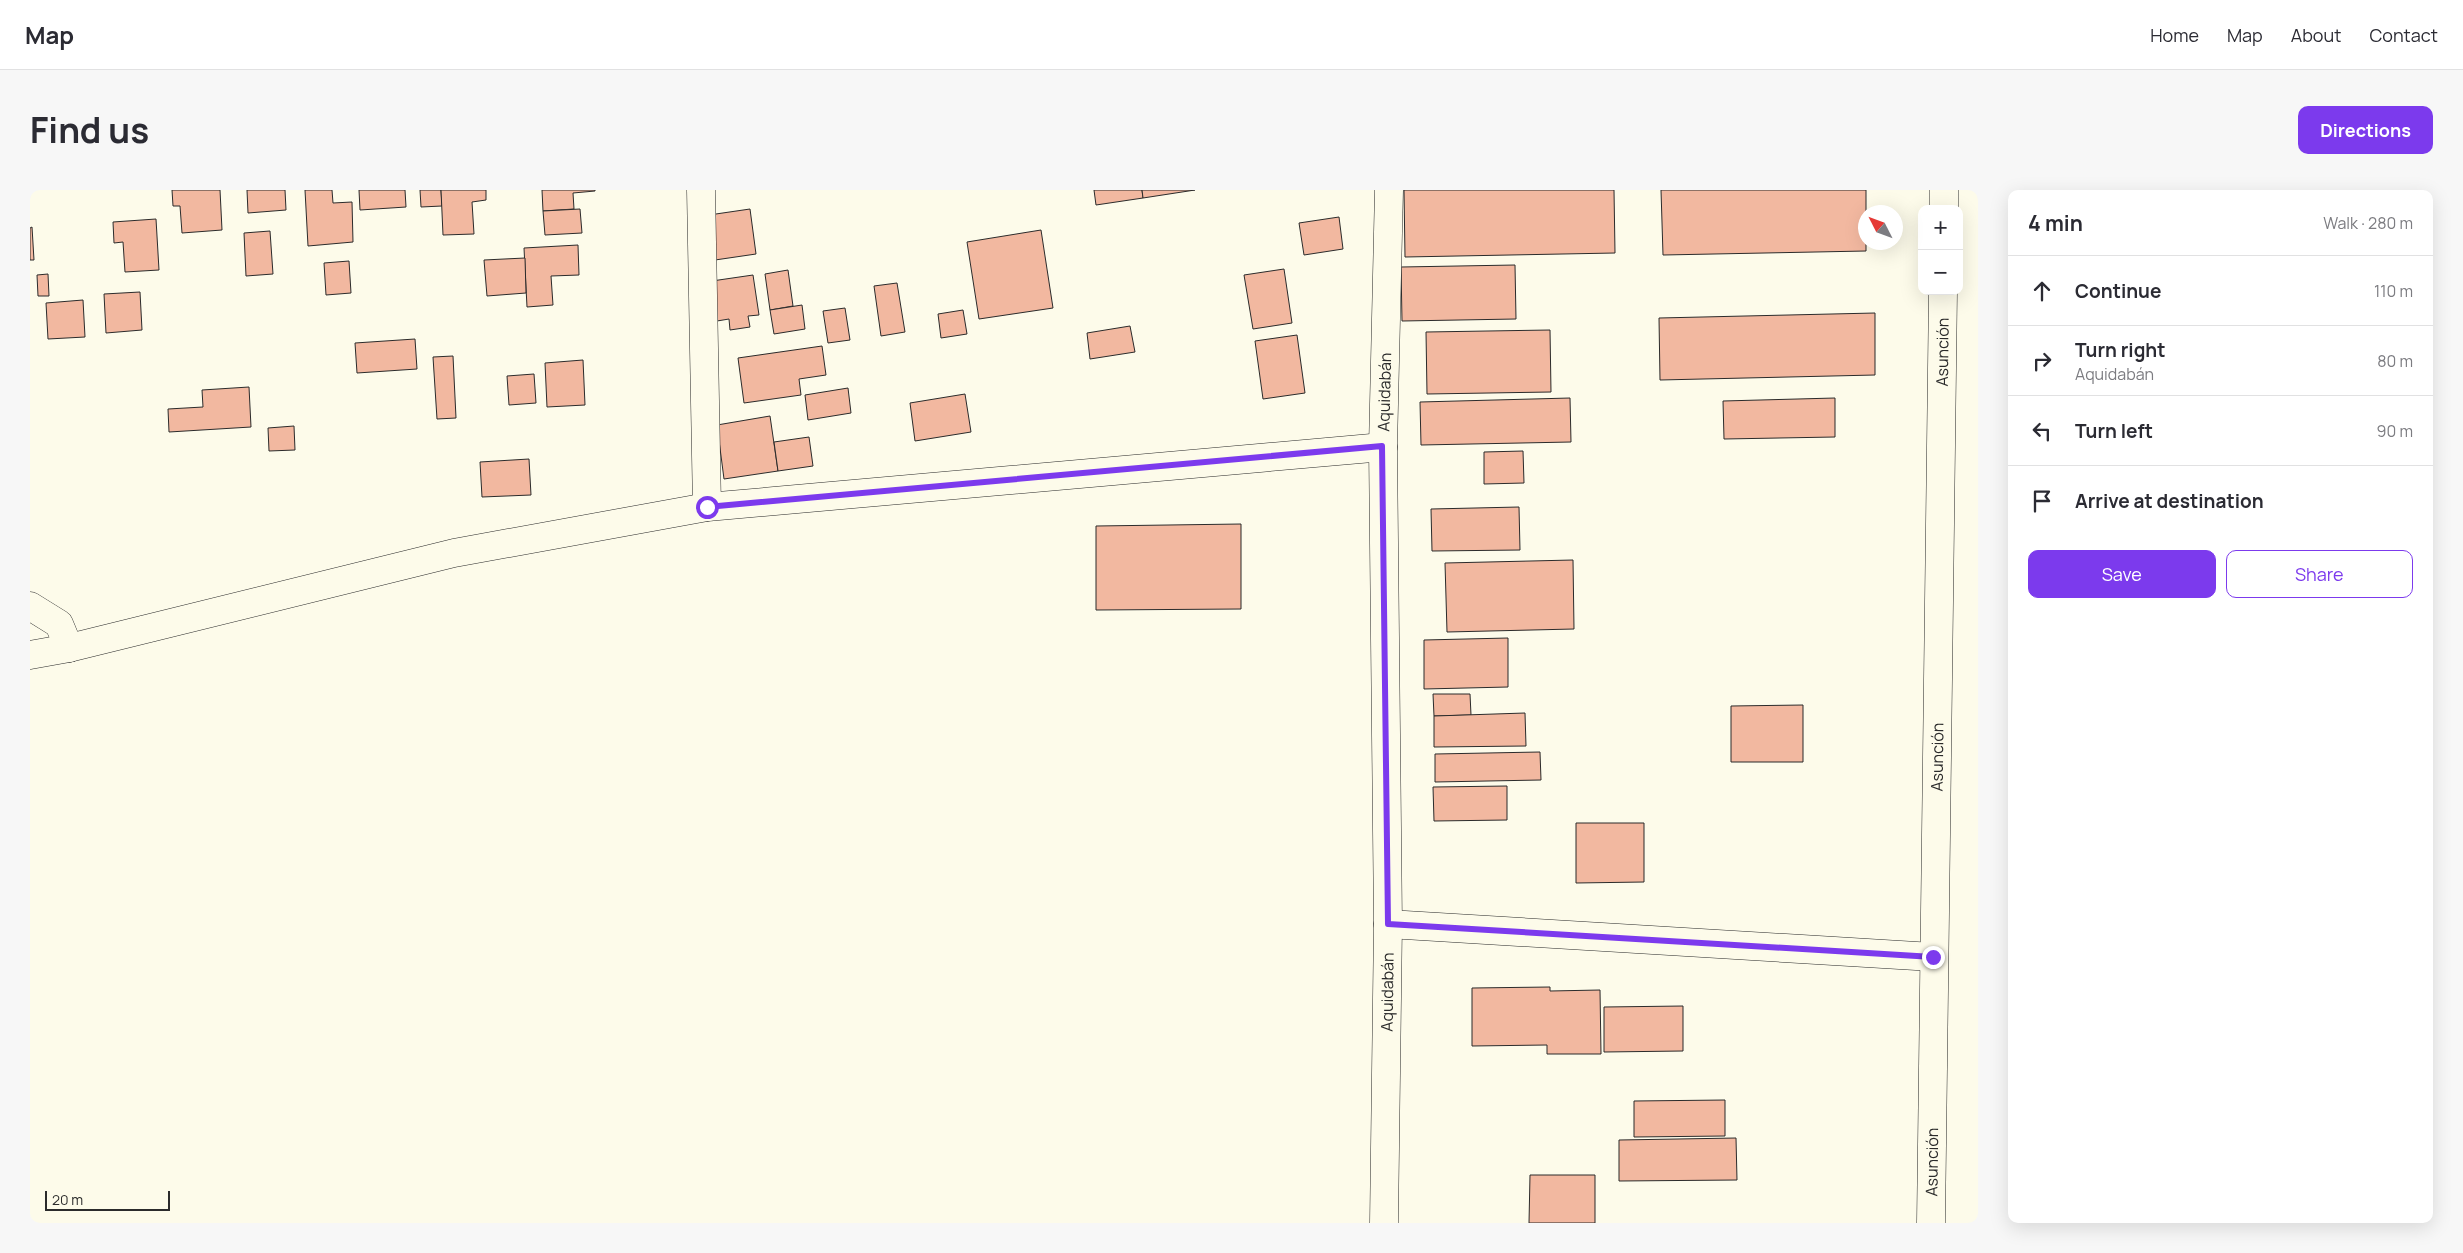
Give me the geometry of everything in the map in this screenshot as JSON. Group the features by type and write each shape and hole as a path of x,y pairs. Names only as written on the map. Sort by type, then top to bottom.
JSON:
{"street":[{"path":"701,190 707,507"},
{"name":"Aquidabán","path":"1384,1223 1388,924 1382,446 1389,190"},
{"path":"1944,190 1944,205"},
{"name":"Asunción","path":"1931,1223 1943,295"},
{"path":"30,655 69,648 454,553 707,507 1382,446"},
{"path":"30,606 41,611 59,624 69,648"},
{"path":"1388,924 1933,957"}],"building":[{"path":"172,190 220,190 222,230 182,233 180,206 173,206"},
{"path":"247,190 285,190 286,210 248,213"},
{"path":"305,190 332,190 333,203 352,202 353,242 308,246"},
{"path":"359,190 405,190 406,207 360,210"},
{"path":"420,190 441,190 442,206 421,207"},
{"path":"441,190 486,190 486,200 472,202 474,234 443,235"},
{"path":"542,190 595,191 573,193 574,209 543,211"},
{"path":"1094,190 1142,190 1143,198 1096,205"},
{"path":"1142,190 1195,190 1143,198"},
{"path":"1404,190 1614,190 1615,253 1405,257"},
{"path":"1661,190 1866,190 1866,205 1858,205 1858,250 1866,251 1663,255"},
{"path":"580,209 582,233 545,235 543,211"},
{"path":"750,209 756,254 715,260 709,215"},
{"path":"1339,217 1343,249 1304,255 1299,223"},
{"path":"156,219 159,270 125,272 123,242 114,243 113,222"},
{"path":"32,227 34,260 30,260 30,228"},
{"path":"1041,230 1053,308 979,319 967,242"},
{"path":"270,231 273,274 246,276 244,233"},
{"path":"578,245 579,275 551,276 553,305 527,307 524,248"},
{"path":"525,258 526,293 487,296 484,260"},
{"path":"349,261 351,293 326,295 324,263"},
{"path":"1515,265 1516,319 1402,321 1401,267"},
{"path":"1284,269 1292,323 1253,329 1244,275"},
{"path":"788,270 793,306 770,310 765,274"},
{"path":"48,274 49,296 38,296 37,275"},
{"path":"753,275 759,315 748,316 750,327 730,330 729,319 711,322 705,282"},
{"path":"897,283 905,332 881,336 874,286"},
{"path":"140,292 142,330 106,333 104,294"},
{"path":"83,300 85,337 48,339 46,303"},
{"path":"802,305 805,329 774,334 770,310"},
{"path":"845,308 850,340 828,343 823,311"},
{"path":"963,310 967,334 941,338 938,314"},
{"path":"1875,313 1875,375 1660,380 1659,318"},
{"path":"1130,326 1135,352 1090,359 1087,333"},
{"path":"1550,330 1551,392 1427,394 1426,332"},
{"path":"1297,335 1305,393 1263,399 1255,341"},
{"path":"415,339 417,369 357,373 355,343"},
{"path":"822,346 826,375 799,379 801,395 744,403 738,358"},
{"path":"453,356 456,418 437,419 433,357"},
{"path":"583,360 585,405 547,407 545,363"},
{"path":"534,374 536,403 509,405 507,376"},
{"path":"249,387 251,427 169,432 168,409 203,407 202,390"},
{"path":"848,388 851,413 808,420 805,395"},
{"path":"965,394 971,432 915,441 910,403"},
{"path":"1570,398 1571,442 1421,445 1420,402"},
{"path":"1835,398 1835,437 1724,439 1723,401"},
{"path":"770,416 778,471 724,479 717,425"},
{"path":"294,426 295,450 269,451 268,428"},
{"path":"809,437 813,466 778,471 774,442"},
{"path":"1523,451 1524,483 1484,484 1484,452"},
{"path":"529,459 531,495 482,497 480,462"},
{"path":"1519,507 1520,550 1432,551 1431,509"},
{"path":"1241,524 1241,609 1096,610 1096,526"},
{"path":"1573,560 1574,629 1447,632 1445,563"},
{"path":"1508,638 1508,687 1424,689 1424,640"},
{"path":"1433,694 1470,694 1471,715 1434,716"},
{"path":"1803,705 1803,762 1731,762 1731,706"},
{"path":"1525,713 1526,746 1434,747 1434,716"},
{"path":"1540,752 1541,780 1435,782 1435,754"},
{"path":"1507,786 1507,820 1434,821 1433,787"},
{"path":"1576,823 1644,823 1644,882 1576,883"},
{"path":"1550,987 1550,991 1600,990 1601,1054 1547,1054 1547,1045 1472,1046 1472,988"},
{"path":"1683,1006 1683,1051 1604,1052 1604,1007"},
{"path":"1725,1100 1725,1136 1634,1137 1634,1101"},
{"path":"1736,1138 1737,1180 1619,1181 1619,1140"},
{"path":"1530,1175 1595,1175 1595,1223 1529,1223"}],"route":[{"path":"707,507 1382,446 1388,924 1933,957"}]}
